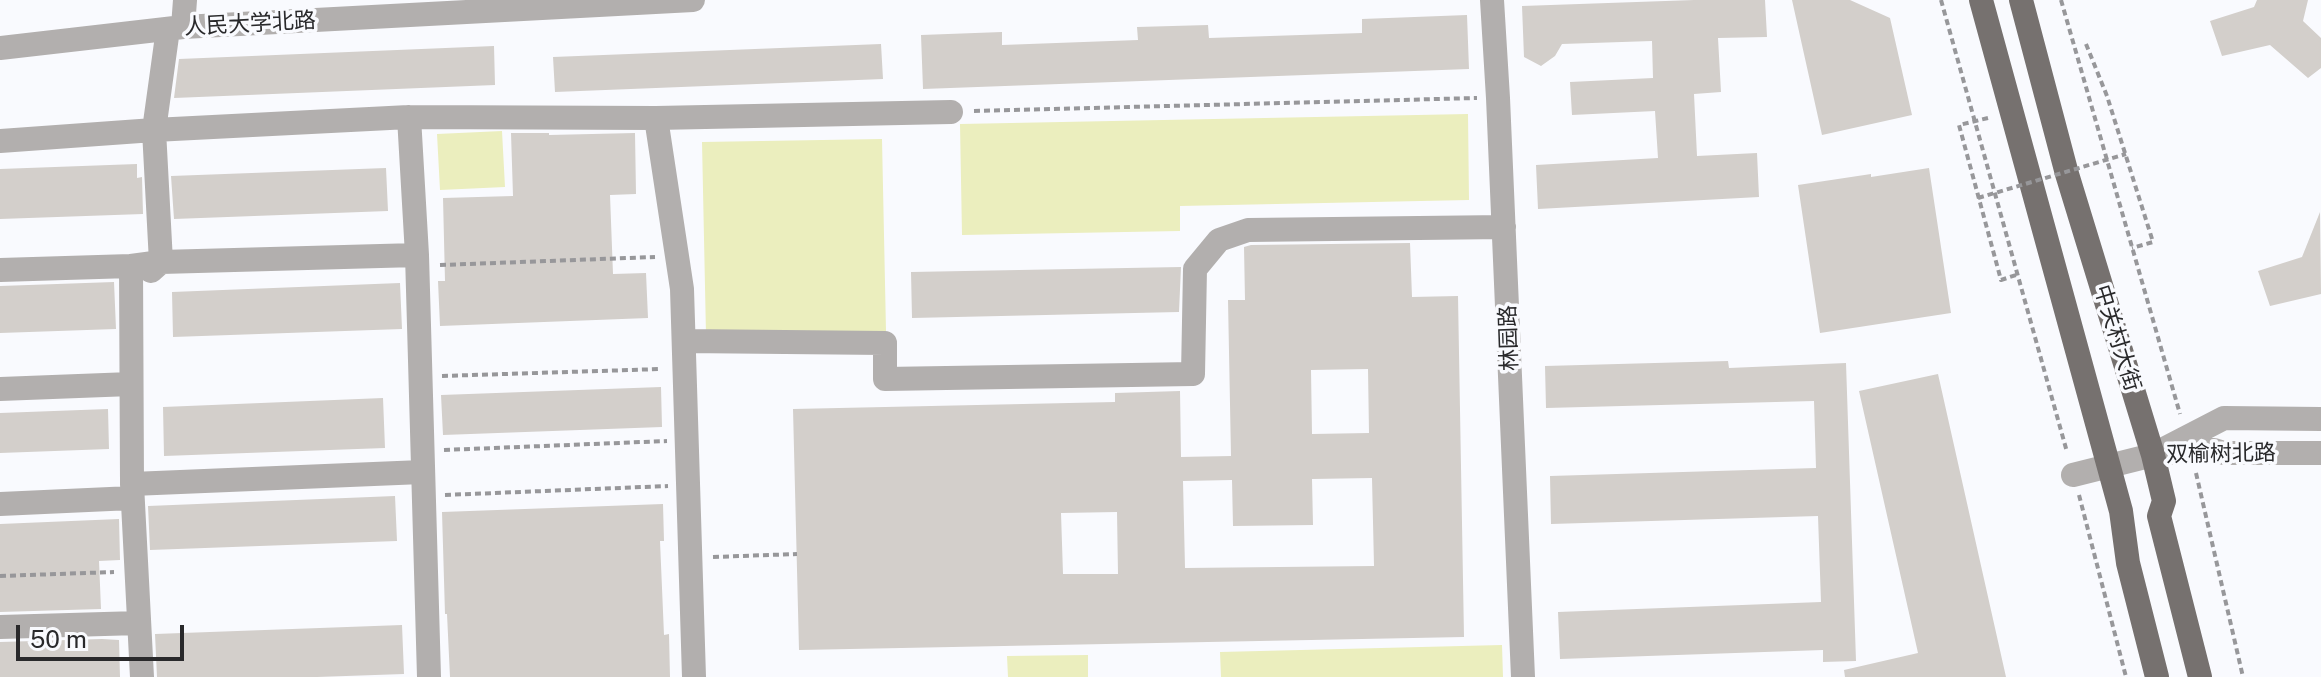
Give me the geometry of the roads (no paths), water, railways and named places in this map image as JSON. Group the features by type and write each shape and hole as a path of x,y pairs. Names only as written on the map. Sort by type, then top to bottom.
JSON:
{"main road":[{"name":"中关村大街","path":"1981,0 2121,511 2128,563 2157,677"},
{"name":"中关村大街","path":"2021,0 2067,174 2153,455 2164,501 2159,516 2200,677"}],"street":[{"path":"131,291 161,262 154,130 185,0"},
{"name":"人民大学北路","path":"0,48 176,28 532,4 693,0"},
{"name":"林园路","path":"1492,0 1523,677"},
{"path":"0,141 409,117 656,118 951,112"},
{"path":"409,117 417,260 429,677"},
{"path":"656,118 678,256 685,341 694,677"},
{"path":"685,341 885,343 885,379 1193,374 1195,269 1219,240 1248,230 1504,227"},
{"path":"0,270 131,266 161,262 417,260"},
{"path":"131,266 132,491 142,677"},
{"path":"0,389 131,384"},
{"name":"双榆树北路","path":"2073,475 2189,443 2224,418 2321,419"},
{"name":"双榆树北路","path":"2189,443 2224,453 2321,453"},
{"path":"0,504 132,491 422,473"},
{"path":"0,627 139,623"}]}
